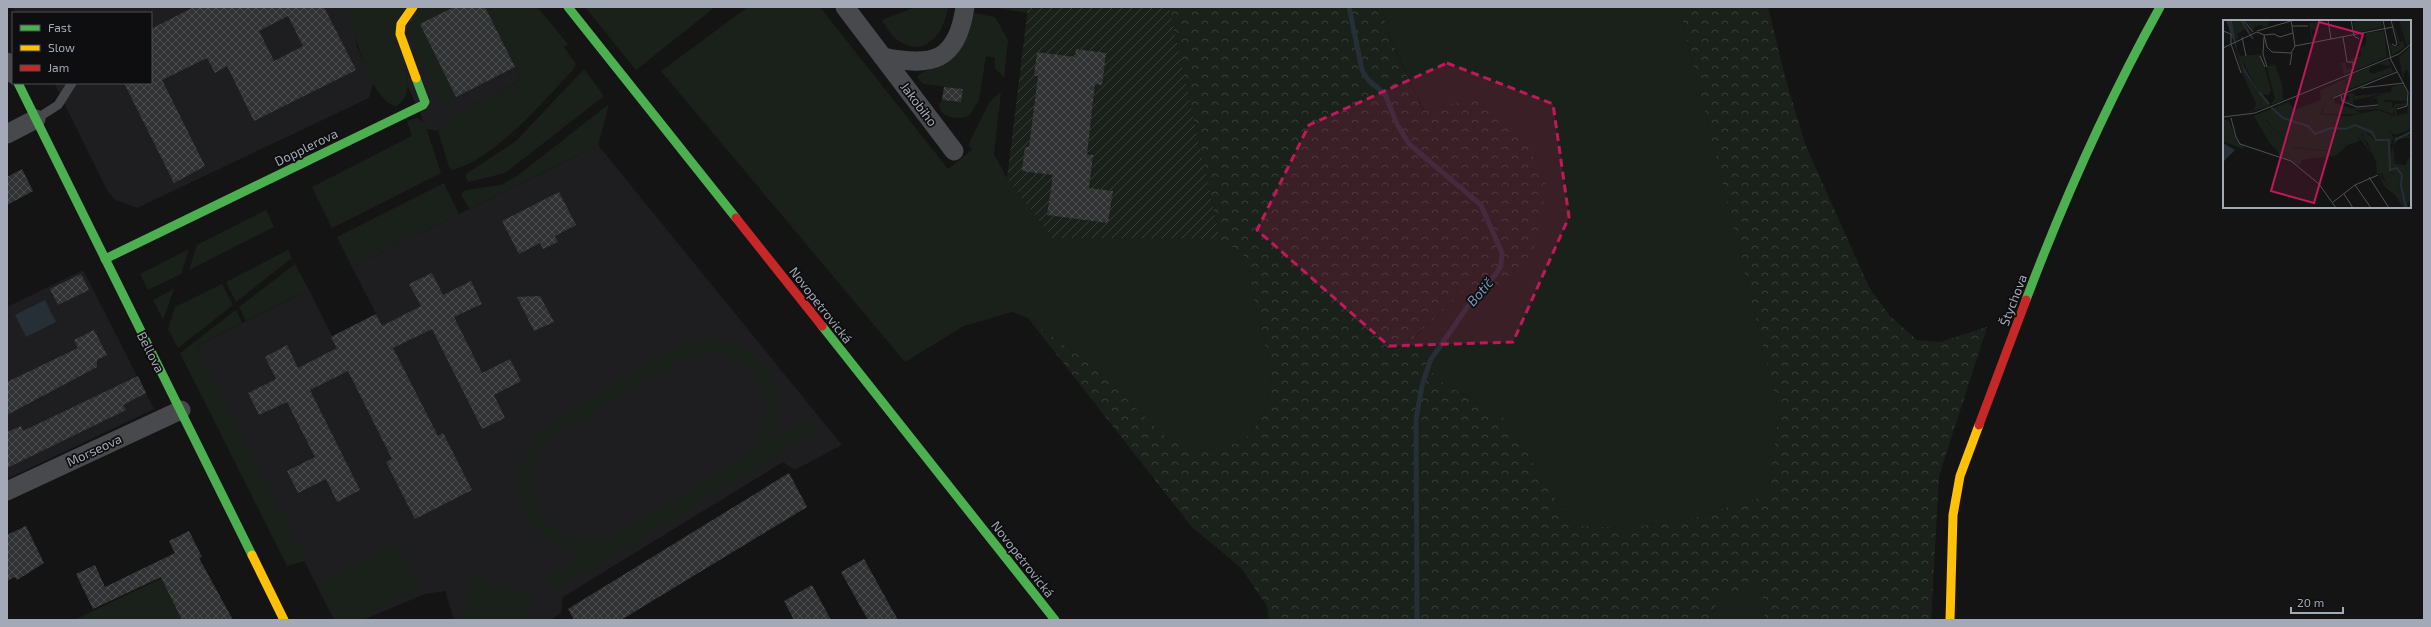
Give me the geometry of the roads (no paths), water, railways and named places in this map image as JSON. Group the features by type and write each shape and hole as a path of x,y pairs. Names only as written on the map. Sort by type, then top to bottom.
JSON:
{"street":[{"name":"Dopplerova","path":"105,259 423,105 425,102 400,34 401,24 413,7"},
{"name":"Novopetrovická","path":"568,7 1055,620"},
{"name":"Jakobiho","path":"845,7 954,152"},
{"name":"Jakobiho","path":"883,57 911,63 929,60 941,55 954,43 962,26 965,7"},
{"name":"Štychova","path":"1950,620 1953,515 1960,476 2074,175 2115,90 2160,7"},
{"path":"7,62 12,72"},
{"name":"Bellova","path":"18,84 284,620"},
{"path":"7,134 36,119"},
{"name":"Morseova","path":"7,491 180,410"}],"lane":[{"path":"36,119 58,105 71,84"}],"waterway":[{"name":"Botič","path":"1349,7 1362,70 1368,80 1385,94 1397,124 1409,144 1481,205 1502,253 1501,266 1496,274 1470,303 1430,361 1422,386 1416,419 1417,620"}]}
